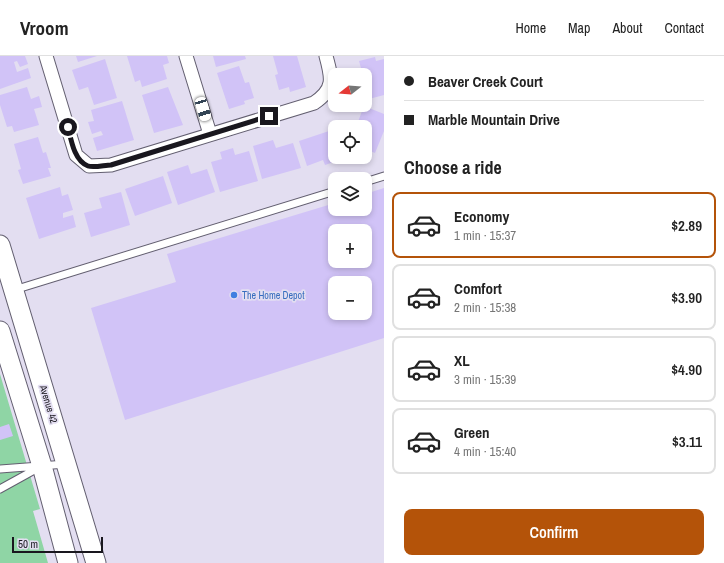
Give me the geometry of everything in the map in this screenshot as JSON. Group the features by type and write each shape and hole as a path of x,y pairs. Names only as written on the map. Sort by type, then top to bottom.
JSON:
{"street":[{"path":"46,56 76,155 89,166 111,165 314,103 329,89 330,72 326,56"},
{"path":"186,56 210,134"},
{"name":"Avenue 42","path":"0,246 68,464 96,563"},
{"path":"0,331 42,466 68,563"}],"lane":[{"path":"372,180 384,176"},
{"path":"14,290 328,193"},
{"path":"0,469 68,464"},
{"path":"0,489 42,466"}],"green space":[{"path":"0,374 40,509 33,511 48,563 0,563"}],"building":[{"path":"0,56 25,56 28,64 20,67 17,61 14,62 17,72 28,68 31,78 0,89"},
{"path":"76,56 97,56 78,62"},
{"path":"127,56 167,56 169,63 163,65 167,79 142,87 140,80 135,82"},
{"path":"213,56 245,56 246,59 216,67"},
{"path":"273,56 297,56 306,87 290,92 289,87 279,90 275,75 278,74"},
{"path":"375,57 376,61 384,59 384,95 372,98 372,68 361,68 359,61"},
{"path":"105,59 117,98 94,105 88,87 79,90 72,70"},
{"path":"239,66 245,83 249,82 254,98 244,101 245,104 229,109 217,73"},
{"path":"27,87 31,99 39,96 42,107 34,109 39,125 14,132 12,126 7,127 0,105 0,95"},
{"path":"168,87 183,125 154,133 142,95"},
{"path":"122,101 134,140 97,151 93,138 103,135 101,131 92,134 88,122 94,121 91,110"},
{"path":"372,109 384,114 384,131 375,153 372,152 372,120 359,120 362,112 372,112"},
{"path":"328,131 328,164 325,165 323,160 307,166 299,141"},
{"path":"38,137 43,153 46,152 51,168 48,168 51,176 23,184 18,170 21,169 14,144"},
{"path":"273,140 276,148 293,143 301,168 262,179 253,146"},
{"path":"233,148 235,155 249,151 258,181 220,192 211,162 222,159 220,152"},
{"path":"188,165 191,174 207,169 215,192 178,205 167,172"},
{"path":"163,176 172,203 135,216 125,189"},
{"path":"60,187 62,196 68,194 73,210 63,213 63,218 73,215 76,227 39,239 26,198"},
{"name":"The Home Depot","path":"384,188 384,338 125,420 91,308 176,282 167,254 328,205 328,216 372,216 372,192"},
{"path":"121,192 130,225 91,237 84,213 102,208 99,198"},
{"path":"9,424 13,436 0,440 0,427"}],"place":[{"name":"The Home Depot","path":"234,295"}],"route":[{"path":"68,127 76,155 81,161 89,166 111,165 269,116"}]}
